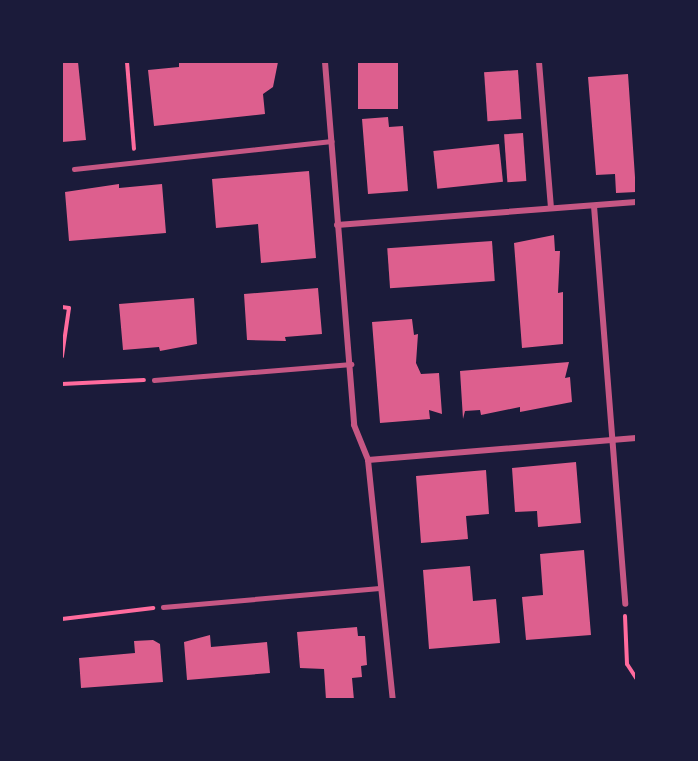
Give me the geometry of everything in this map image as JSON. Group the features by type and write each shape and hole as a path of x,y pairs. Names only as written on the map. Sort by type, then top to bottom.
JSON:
{"street":[{"path":"325,62 337,225 351,364 354,424 368,460 379,588 393,699"},
{"path":"539,62 551,208"},
{"path":"337,225 636,202"},
{"path":"594,206 625,604"},
{"path":"368,460 636,438"}],"lane":[{"path":"74,169 331,141"},
{"path":"154,380 351,364"},
{"path":"163,607 379,588"}],"path":[{"path":"127,62 136,162"},
{"path":"62,307 69,308 62,356"},
{"path":"62,384 154,380"},
{"path":"625,604 627,664 636,678"},
{"path":"62,620 163,607"}],"building":[{"path":"62,62 78,62 86,140 62,142"},
{"path":"179,62 278,62 273,87 263,94 265,114 154,126 148,70 179,67"},
{"path":"358,62 398,62 398,109 358,109"},
{"path":"518,70 521,119 488,121 484,72"},
{"path":"628,74 636,192 616,193 615,174 596,175 588,77"},
{"path":"388,117 389,127 403,126 408,191 368,194 362,119"},
{"path":"523,133 526,181 507,182 504,134"},
{"path":"499,144 503,182 437,189 433,151"},
{"path":"309,171 316,258 261,263 258,224 216,228 212,179"},
{"path":"119,184 119,188 162,184 166,233 69,241 65,192"},
{"path":"554,235 555,251 560,251 558,293 563,292 563,344 522,348 514,243"},
{"path":"492,241 495,281 390,288 387,248"},
{"path":"318,288 322,334 285,337 286,341 247,340 244,294"},
{"path":"194,298 197,344 160,351 159,347 123,350 119,304"},
{"path":"412,319 414,335 418,334 416,363 421,374 439,373 442,414 429,410 430,419 380,423 372,322"},
{"path":"569,362 565,378 570,377 572,402 520,412 520,407 481,415 480,410 465,411 463,419 460,371"},
{"path":"576,462 581,523 538,527 537,511 515,512 512,468"},
{"path":"486,470 489,514 466,516 468,539 421,543 416,476"},
{"path":"584,550 591,635 526,640 522,597 543,595 540,554"},
{"path":"470,566 473,601 496,599 500,643 429,649 423,570"},
{"path":"357,627 358,636 365,636 367,665 361,666 362,677 352,678 354,700 326,700 324,669 300,668 297,632"},
{"path":"210,635 211,647 267,642 270,673 187,680 184,642"},
{"path":"153,640 160,644 163,682 81,688 79,658 135,653 134,641"}]}
